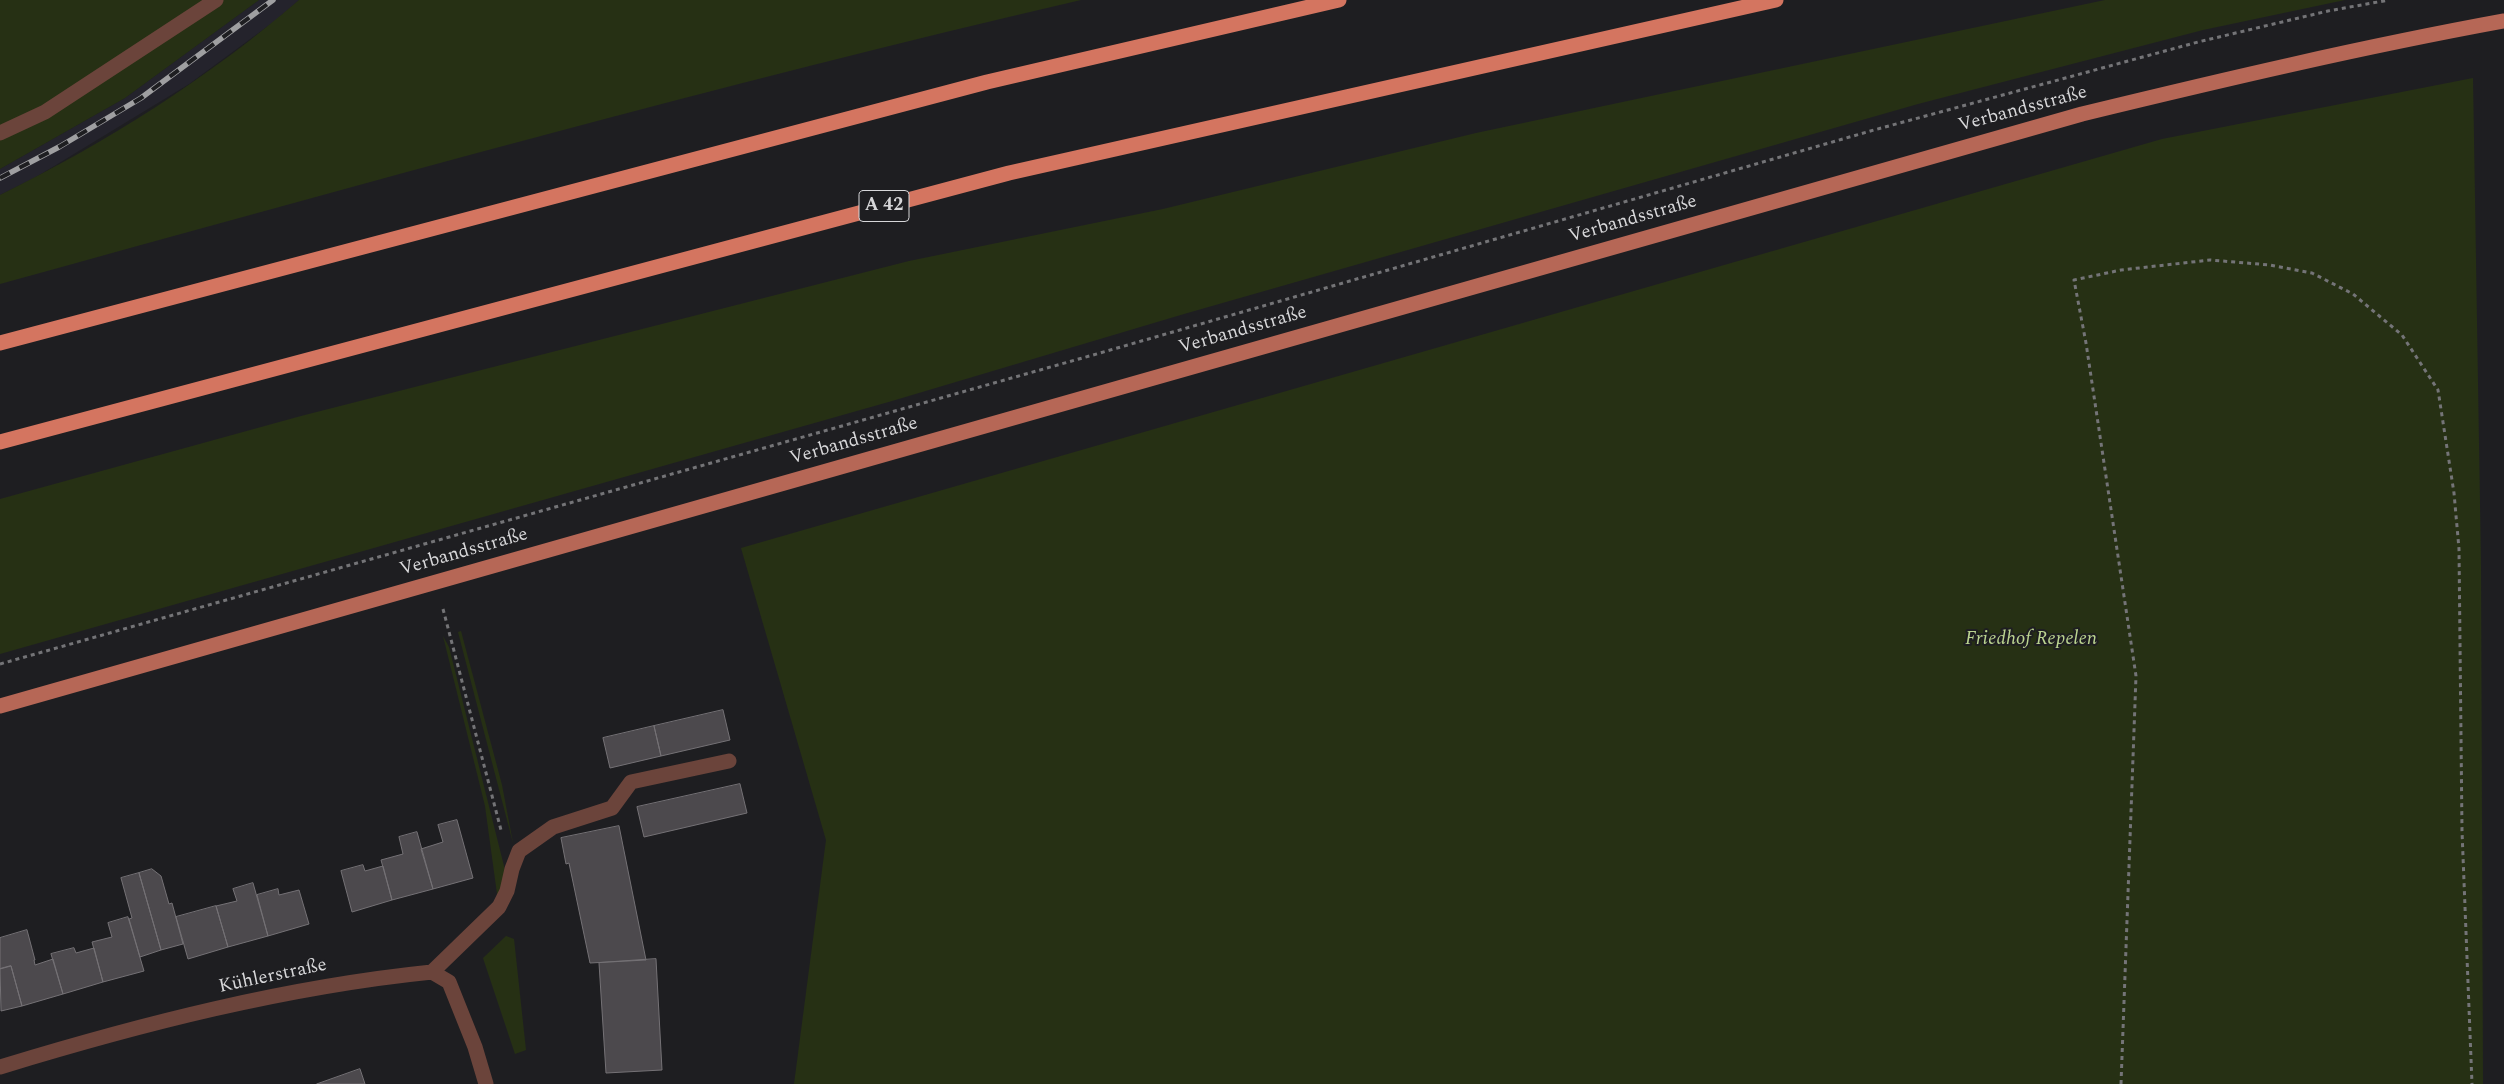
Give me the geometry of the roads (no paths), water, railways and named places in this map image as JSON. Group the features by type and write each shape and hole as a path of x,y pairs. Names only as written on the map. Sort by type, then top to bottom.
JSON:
{"highway":[{"path":"0,343 987,82 1340,0"},
{"name":"A 42","path":"0,442 1009,173 1776,0"}],"main road":[{"name":"Verbandsstraße","path":"0,706 2082,114 2283,65 2397,40 2504,21"}],"street":[{"path":"0,133 45,112 216,0"},
{"path":"486,1084 475,1047 449,982 432,972 500,907 519,851 553,827 612,808 631,782 728,761"},
{"name":"Kühlerstraße","path":"0,1067 90,1039 285,992 432,972"}],"railway":[{"path":"0,178 59,147 141,98 273,0"}],"park label":[{"name":"Friedhof Repelen","path":"2031,640"}]}
